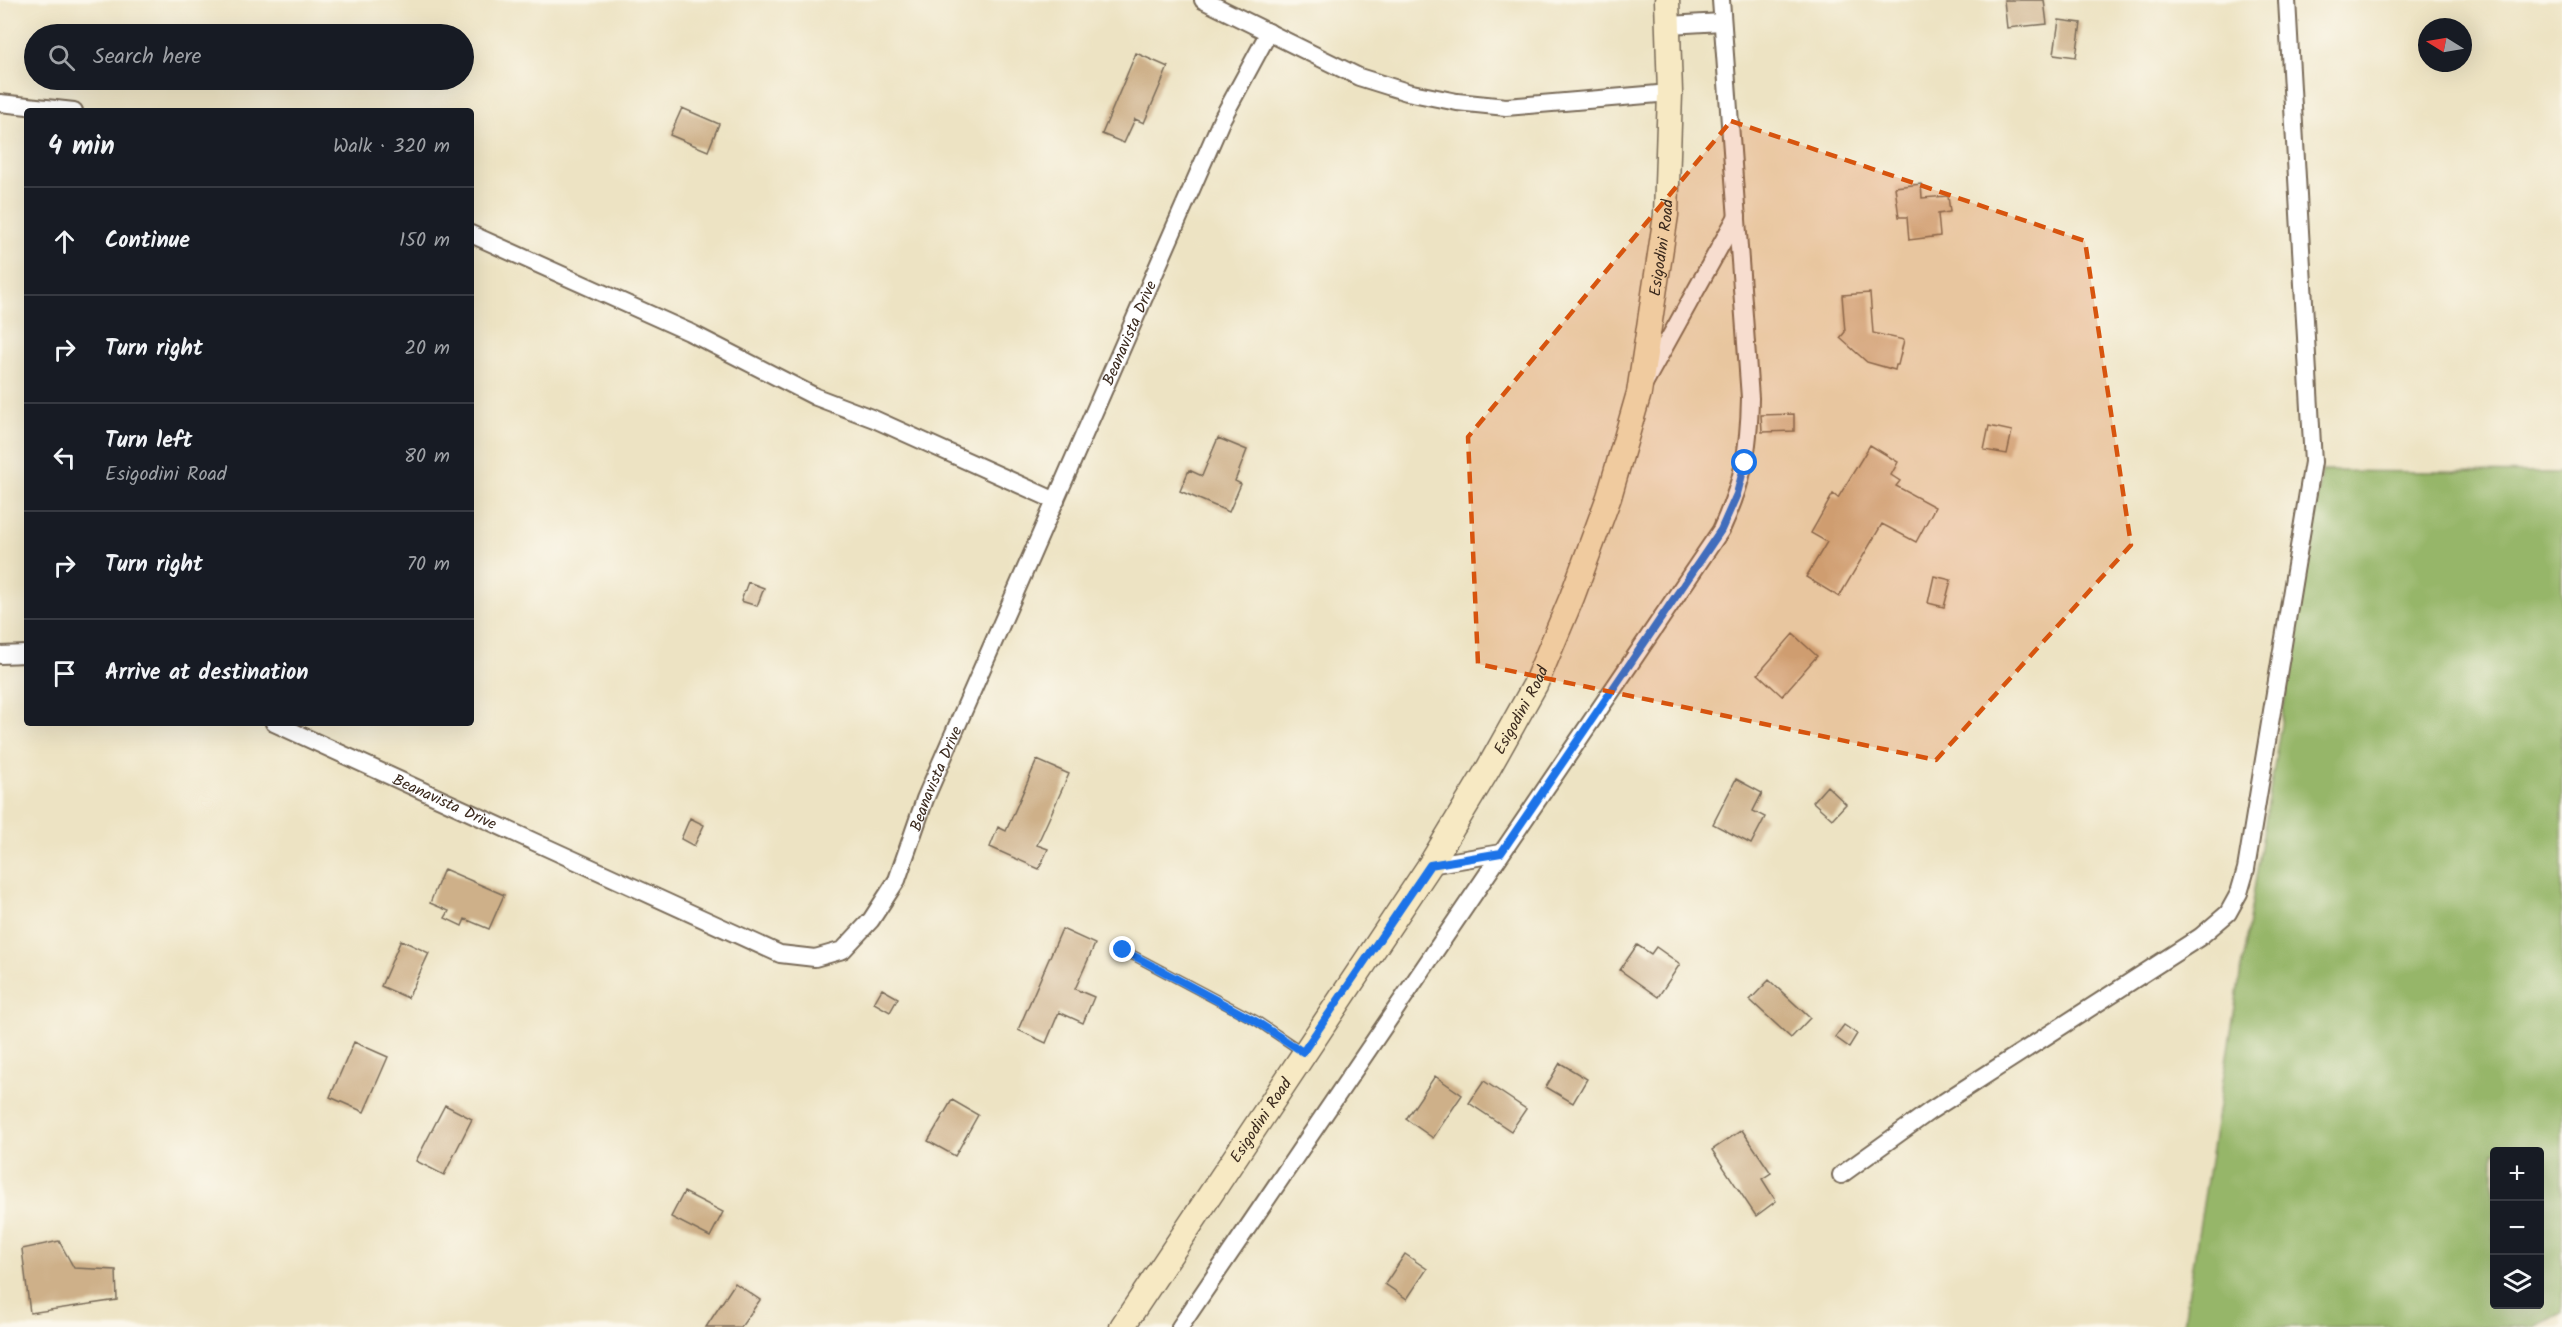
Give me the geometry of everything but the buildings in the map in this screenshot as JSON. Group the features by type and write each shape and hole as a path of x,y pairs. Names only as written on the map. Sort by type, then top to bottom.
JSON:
{"main road":[{"name":"Esigodini Road","path":"1122,1327 1303,1052 1430,865 1488,769 1534,685 1572,597 1609,497 1639,393 1666,215 1670,93 1667,0"}],"street":[{"path":"1203,0 1359,77 1407,92 1457,102 1506,107 1670,93"},
{"path":"1180,1327 1721,530 1737,494 1747,453 1750,398 1721,0"},
{"path":"1841,1175 1930,1111 2200,937 2228,913 2239,893 2253,829 2313,462 2287,0"},
{"path":"1669,25 1722,22"},
{"name":"Beanavista Drive","path":"281,726 780,954 815,958 843,950 871,920 897,880 925,800 1222,119 1269,32"},
{"path":"0,103 46,108"},
{"path":"1639,393 1737,216"},
{"path":"474,235 689,332 816,397 873,419 1056,501"},
{"path":"0,655 24,654"},
{"path":"1430,865 1501,853"}],"lane":[{"path":"1123,950 1257,1022 1303,1052"}],"highlighted area":[{"path":"1731,121 2085,241 2131,545 1936,760 1478,664 1468,437"}],"green space":[{"path":"2322,471 2562,473 2562,1313 2535,1327 2183,1327"}],"route":[{"path":"1123,950 1257,1022 1303,1052 1430,865 1501,853 1721,530 1737,494 1745,463"}]}
